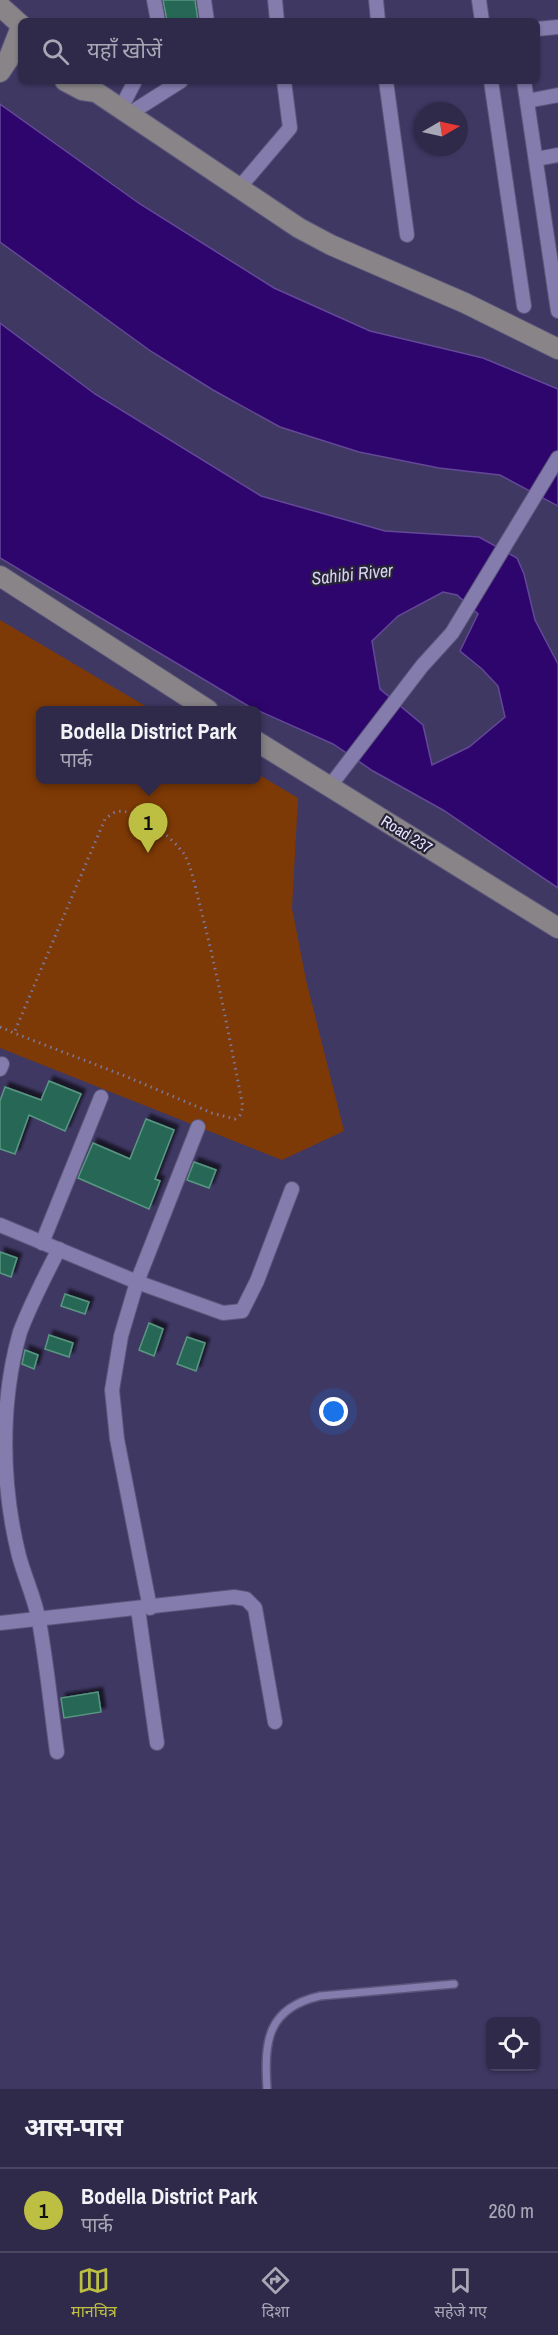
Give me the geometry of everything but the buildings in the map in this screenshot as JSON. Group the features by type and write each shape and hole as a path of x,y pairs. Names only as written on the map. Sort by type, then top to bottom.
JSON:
{"street":[{"path":"154,0 157,18"},
{"path":"204,0 207,18"},
{"path":"274,0 277,18"},
{"path":"376,0 378,18"},
{"path":"479,0 482,18"},
{"path":"0,6 9,47"},
{"path":"540,30 558,27"},
{"path":"71,84 82,90 94,87 125,111 299,228 465,303 558,349"},
{"path":"125,111 134,84"},
{"path":"125,111 175,84"},
{"path":"239,188 290,128 284,84"},
{"path":"386,84 407,235"},
{"path":"491,84 524,306"},
{"path":"524,84 558,311"},
{"path":"527,101 558,95"},
{"path":"536,159 558,155"},
{"path":"330,786 422,666 452,633 558,458"},
{"path":"0,576 200,706"},
{"name":"Road 237","path":"261,744 558,928"},
{"path":"42,1243 101,1097"},
{"path":"157,1743 144,1608 117,1439 112,1390 121,1336 138,1282 198,1127"},
{"path":"0,1225 138,1282 223,1313 242,1311 257,1281 292,1189"},
{"path":"57,1752 39,1619 19,1556 1,1444 11,1365 20,1334 33,1300 59,1249"},
{"path":"0,1623 234,1597 246,1599 255,1608 275,1722"}],"lane":[{"path":"267,2089 267,2050 271,2033 279,2018 291,2006 320,1996 454,1984"}],"path":[{"path":"0,1027 14,1033 125,1076 212,1113 235,1119 240,1115 243,1107 209,940 184,854 144,819 127,812 116,812 105,819 14,1033"}],"shaded area":[{"path":"0,620 145,706 36,706 36,784 261,784 261,776 298,798 292,908 306,980 344,1131 282,1160 0,1048"}],"water":[{"path":"0,104 140,204 274,288 370,331 483,358 558,389 558,506 500,475 439,468 359,452 280,427 213,390 152,352 0,242"},
{"name":"Sahibi River","path":"0,323 95,394 261,496 385,531 479,537 517,558 524,574 535,620 558,664 558,888 443,810 373,771 333,744 261,712 261,706 248,706 0,558","holes":["443,592 457,595 478,614 460,651 498,686 505,717 469,747 432,765 423,725 380,689 372,641 398,616"]}],"place":[{"name":"Bodella District Park","path":"148,853"}]}
